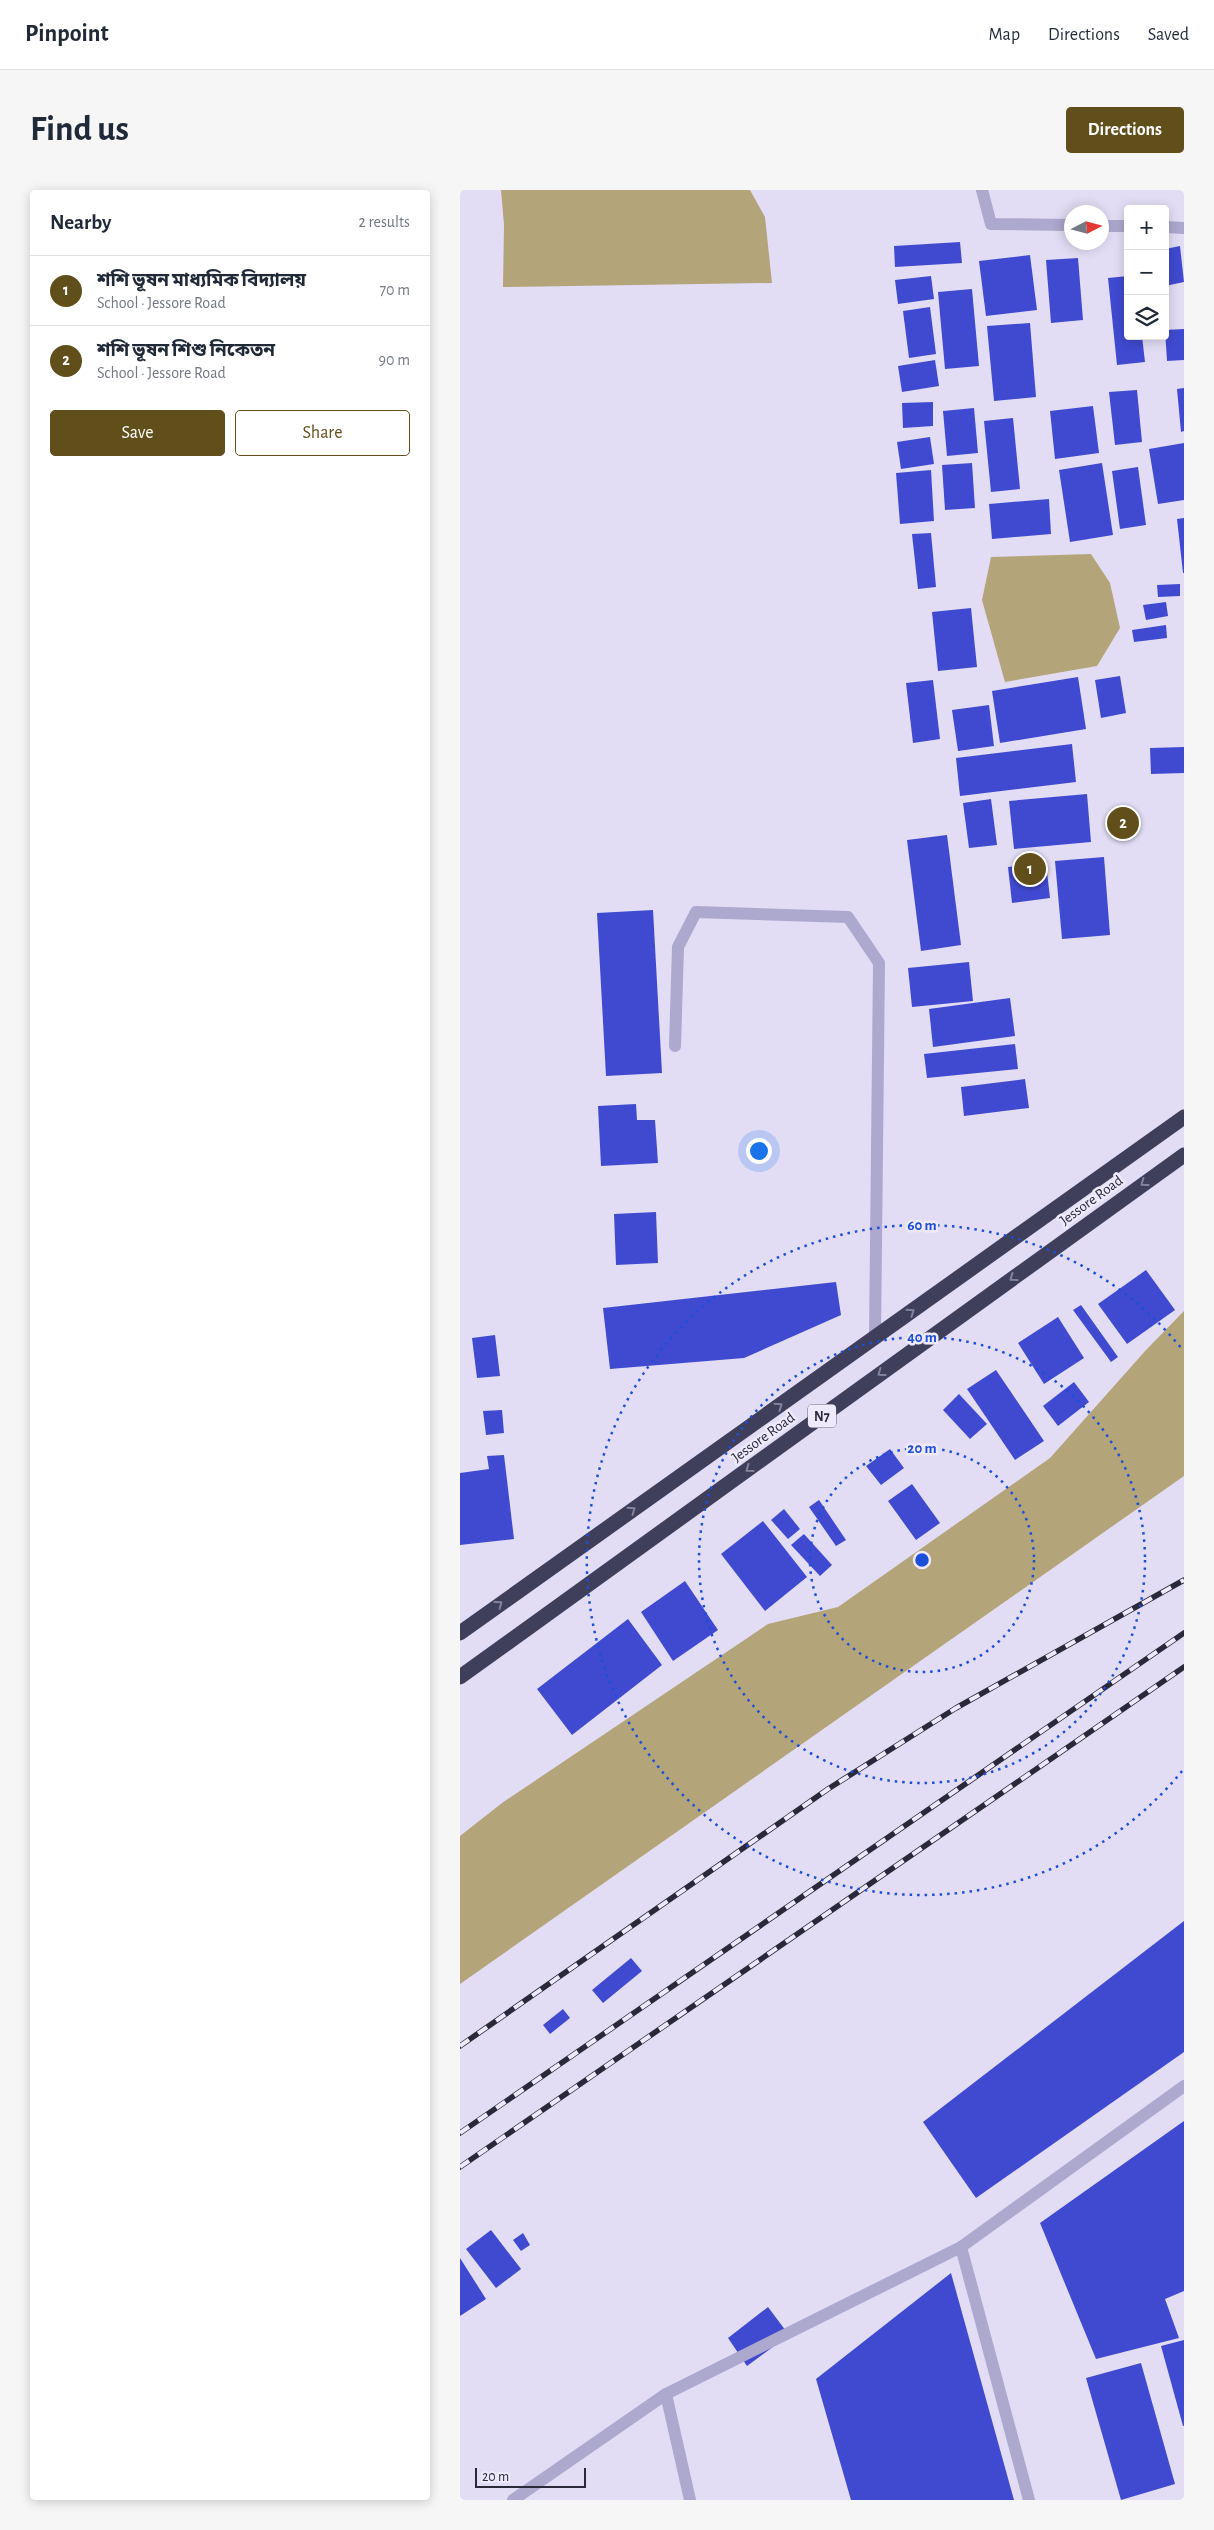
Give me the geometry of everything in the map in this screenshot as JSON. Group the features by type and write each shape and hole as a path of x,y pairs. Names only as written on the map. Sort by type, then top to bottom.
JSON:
{"highway":[{"name":"Jessore Road","path":"460,1633 1184,1118"},
{"name":"Jessore Road","path":"460,1678 1184,1155"}],"street":[{"path":"982,190 991,224 1064,225"},
{"path":"1109,226 1124,226"},
{"path":"1169,227 1184,228"},
{"path":"675,1046 678,947 696,912 848,918 879,963 875,1338"},
{"path":"513,2500 666,2394 961,2247 1184,2086"},
{"path":"961,2247 1029,2500"},
{"path":"666,2394 690,2500"}],"shaded area":[{"path":"501,190 750,190 765,217 772,283 503,287 504,225"},
{"path":"1091,554 1110,583 1120,628 1097,666 1005,682 982,600 991,557"},
{"path":"1184,1311 1184,1476 460,1984 460,1836 502,1803 768,1624 838,1607 1050,1458 1146,1350"}],"building":[{"path":"960,242 962,263 895,267 894,246"},
{"path":"1180,246 1184,282 1169,285 1169,248"},
{"path":"1030,255 1037,310 986,316 979,261"},
{"path":"1078,258 1083,320 1051,323 1046,260"},
{"path":"931,276 934,299 898,304 895,280"},
{"path":"1124,276 1124,340 1142,340 1145,362 1117,365 1108,278"},
{"path":"972,289 979,366 945,369 938,292"},
{"path":"930,307 936,354 909,358 903,311"},
{"path":"1030,323 1036,397 994,401 987,326"},
{"path":"1184,329 1184,360 1167,361 1166,340 1169,340 1169,330"},
{"path":"935,360 939,386 902,392 898,366"},
{"path":"1184,388 1184,431 1181,432 1177,389"},
{"path":"1137,390 1142,442 1115,445 1109,392"},
{"path":"933,402 933,426 903,428 902,403"},
{"path":"1093,406 1099,453 1055,459 1050,411"},
{"path":"974,408 978,453 947,456 943,411"},
{"path":"1013,418 1020,489 991,492 984,421"},
{"path":"930,437 934,464 901,469 897,442"},
{"path":"1184,443 1184,500 1158,504 1149,449"},
{"path":"972,463 975,508 945,510 942,465"},
{"path":"1102,463 1113,535 1070,542 1059,470"},
{"path":"1138,467 1146,525 1120,529 1112,471"},
{"path":"931,470 934,521 900,524 896,473"},
{"path":"1049,499 1051,534 992,539 989,504"},
{"path":"1184,518 1184,573 1183,573 1177,519"},
{"path":"931,533 936,587 918,589 912,534"},
{"path":"1180,584 1180,596 1158,597 1157,585"},
{"path":"1166,602 1168,616 1146,620 1143,605"},
{"path":"971,608 977,667 938,671 932,612"},
{"path":"1166,625 1167,638 1134,642 1132,630"},
{"path":"1120,676 1126,713 1101,718 1095,680"},
{"path":"1078,677 1086,729 1000,743 992,691"},
{"path":"933,680 940,739 913,743 906,683"},
{"path":"989,705 994,746 958,751 952,710"},
{"path":"1072,744 1076,782 960,796 956,758"},
{"path":"1184,747 1184,773 1151,774 1150,748"},
{"path":"1087,794 1091,842 1014,849 1009,801"},
{"path":"991,799 997,845 969,848 963,803"},
{"path":"947,835 961,945 921,951 907,840"},
{"path":"1104,857 1110,935 1062,939 1055,861"},
{"path":"1046,863 1050,898 1012,903 1008,867"},
{"path":"653,910 662,1073 606,1076 597,913"},
{"path":"969,962 973,1001 912,1007 908,968"},
{"path":"1010,998 1015,1036 933,1047 929,1009"},
{"path":"1015,1044 1018,1069 927,1078 924,1054"},
{"path":"1025,1079 1029,1108 964,1116 961,1087"},
{"path":"636,1104 637,1120 655,1120 658,1163 601,1166 598,1106"},
{"path":"656,1212 658,1263 616,1265 614,1214"},
{"path":"1146,1270 1175,1310 1127,1344 1098,1304"},
{"path":"836,1282 841,1315 744,1358 610,1369 603,1308"},
{"path":"1081,1305 1118,1357 1111,1362 1073,1310"},
{"path":"1058,1317 1084,1358 1044,1384 1018,1343"},
{"path":"495,1335 500,1376 477,1378 472,1338"},
{"path":"996,1370 1044,1441 1015,1460 967,1389"},
{"path":"1074,1382 1089,1402 1058,1426 1043,1406"},
{"path":"959,1394 987,1424 970,1439 943,1410"},
{"path":"502,1410 504,1433 486,1435 483,1411"},
{"path":"890,1449 904,1468 881,1485 866,1466"},
{"path":"504,1455 514,1539 460,1545 460,1473 489,1469 487,1456"},
{"path":"912,1484 940,1523 916,1540 888,1501"},
{"path":"819,1500 846,1540 836,1546 809,1507"},
{"path":"784,1509 800,1529 788,1539 771,1520"},
{"path":"763,1521 807,1577 765,1611 721,1554"},
{"path":"804,1534 832,1565 820,1576 791,1545"},
{"path":"685,1581 718,1630 673,1661 641,1612"},
{"path":"628,1619 662,1665 572,1735 537,1689"},
{"path":"1184,1921 1184,2052 976,2198 923,2122"},
{"path":"631,1958 642,1971 603,2003 592,1990"},
{"path":"563,2009 570,2018 550,2034 543,2025"},
{"path":"1184,2121 1184,2291 1165,2299 1179,2338 1096,2359 1040,2223"},
{"path":"491,2230 521,2269 496,2288 466,2249"},
{"path":"523,2233 530,2245 521,2251 513,2240"},
{"path":"460,2258 486,2299 460,2316"},
{"path":"951,2273 1014,2500 851,2500 816,2379"},
{"path":"768,2307 789,2335 747,2366 728,2338"},
{"path":"1184,2340 1184,2426 1183,2426 1161,2346"},
{"path":"1141,2363 1175,2484 1121,2500 1086,2378"}],"railway":[{"path":"460,2046 828,1789 956,1708 1184,1580"},
{"path":"460,2133 1184,1633"},
{"path":"460,2167 1184,1667"}],"place":[{"name":"শশি ভূষন শিশু নিকেতন","path":"1123,823"},
{"name":"শশি ভূষন মাধ্যমিক বিদ্যালয়","path":"1030,869"}]}
